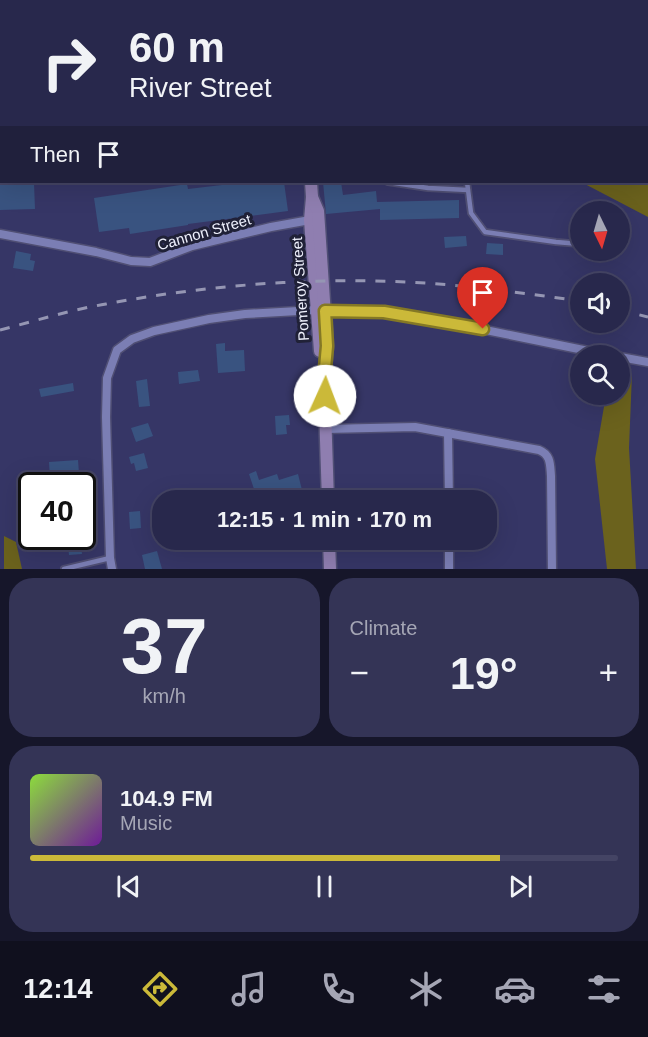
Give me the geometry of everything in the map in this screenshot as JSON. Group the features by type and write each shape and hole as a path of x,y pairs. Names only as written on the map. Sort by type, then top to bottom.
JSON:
{"street":[{"name":"Pomeroy Street","path":"311,183 310,220 321,311"},
{"name":"Pomeroy Street","path":"312,197 318,211 321,311 319,347 324,379 328,490"},
{"name":"Cannon Street","path":"0,234 131,261 150,262 192,246 310,220"},
{"path":"112,569 106,417 107,378 117,350 132,339 154,331 208,319 245,314 321,311 384,312 570,347"},
{"path":"630,359 648,362"},
{"path":"325,429 415,427 539,450 547,455 550,461 552,569"},
{"path":"448,433 449,490"},
{"path":"329,550 330,569"},
{"path":"449,550 449,569"}],"lane":[{"path":"395,183 428,188 468,190"},
{"path":"467,183 471,213 485,232 570,243"},
{"path":"64,569 110,558"}],"shaded area":[{"path":"583,183 648,183 648,217 630,208 630,201 617,201"},
{"path":"630,373 632,374 629,448 636,569 607,569 595,459 604,405 630,405"},
{"path":"4,536 16,542 22,569 4,569"}],"building":[{"path":"34,183 35,209 0,210 0,184"},
{"path":"222,183 284,183 288,211 130,234 129,228 99,232 94,198 187,184 188,189 222,185"},
{"path":"323,183 341,183 343,195 376,191 377,202 459,200 459,218 380,220 380,209 326,214"},
{"path":"466,236 467,246 445,248 444,237"},
{"path":"487,243 503,244 503,255 486,254"},
{"path":"16,251 31,254 30,260 35,261 33,271 13,268"},
{"path":"225,343 225,351 244,350 245,371 218,373 216,344"},
{"path":"198,370 200,381 179,384 178,372"},
{"path":"147,379 150,406 139,407 136,381"},
{"path":"73,383 74,391 41,397 39,389"},
{"path":"289,415 290,425 286,425 287,434 276,435 275,416"},
{"path":"148,423 153,436 136,442 131,428"},
{"path":"144,453 148,468 136,471 129,457"},
{"path":"78,460 79,472 50,472 49,462"},
{"path":"256,471 259,480 277,474 279,480 298,474 302,490 254,490 249,474"},
{"path":"140,511 141,528 130,529 129,512"},
{"path":"68,550 82,550 82,554 69,555"},
{"path":"157,551 162,569 145,569 142,555"}],"railway":[{"path":"0,330 79,309 148,297 277,283 407,282 483,288 570,300"},
{"path":"630,312 648,317"}],"route":[{"path":"325,396 327,346 325,311 384,312 483,329"}]}
